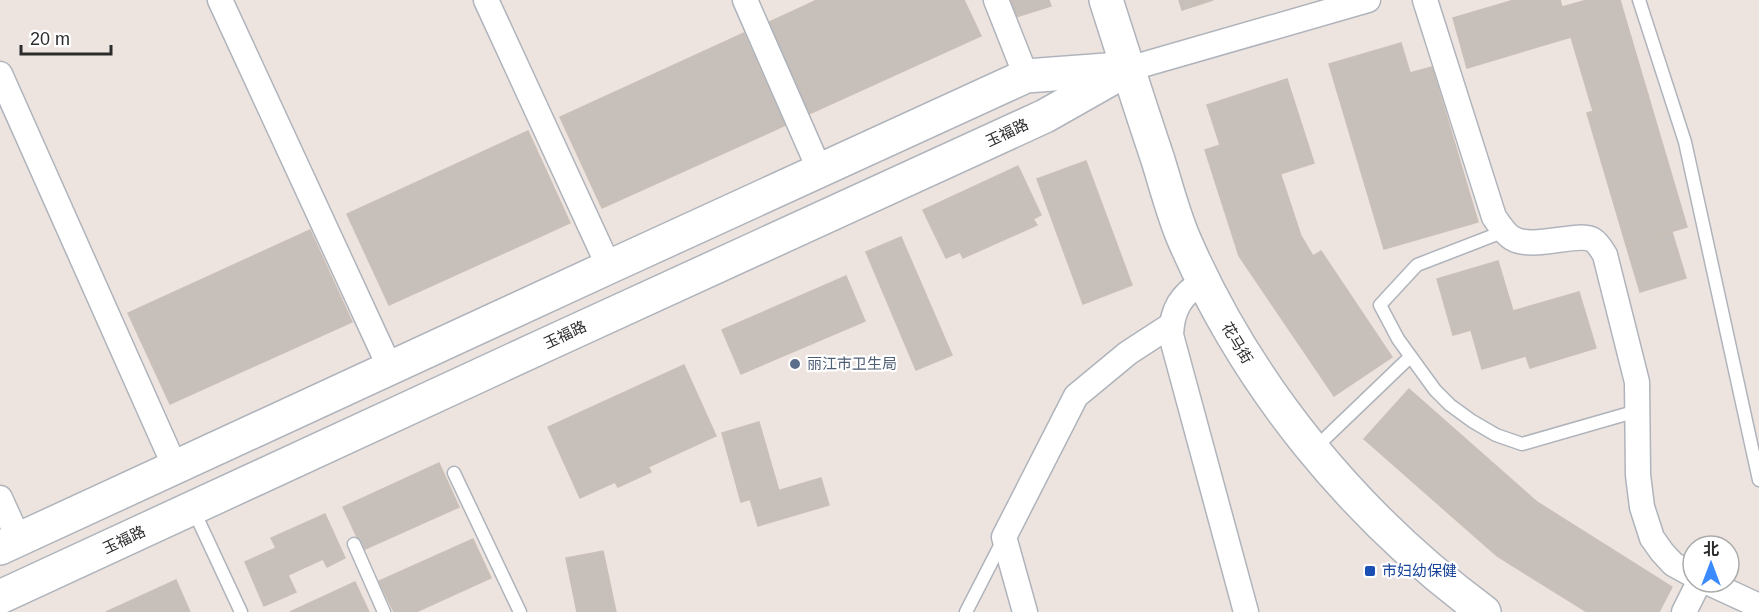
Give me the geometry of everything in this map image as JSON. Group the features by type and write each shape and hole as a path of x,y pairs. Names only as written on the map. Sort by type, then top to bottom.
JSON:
{"street":[{"path":"220,0 390,368"},
{"path":"486,0 609,267"},
{"path":"745,0 820,171"},
{"path":"996,0 1026,76"},
{"name":"花马街","path":"1106,0 1182,234 1226,326 1247,361 1330,470 1369,513 1411,553 1484,612"},
{"name":"玉福路","path":"9,544 1026,76 1128,69 1368,0"},
{"path":"1425,0 1494,217 1514,240 1538,242 1588,238 1596,241 1605,255 1637,382 1638,475 1642,507 1652,538 1673,564 1681,568"},
{"name":"玉福路","path":"0,597 1045,116 1128,69"},
{"path":"0,74 175,467"},
{"path":"1203,281 1190,290 1180,302 1174,316 1171,335 1246,612"},
{"path":"1025,612 1004,537 1076,396 1128,353 1172,326"},
{"path":"0,498 9,544"},
{"path":"1741,590 1759,584"},
{"path":"1684,612 1693,594"},
{"path":"1733,594 1759,606"}],"lane":[{"path":"1639,0 1685,142 1759,480"},
{"path":"1505,231 1417,265 1380,305 1410,357 1435,390 1450,405 1472,422 1496,435 1522,444 1637,411"},
{"path":"1314,449 1410,357"},
{"path":"454,473 520,612"},
{"path":"192,508 240,612"},
{"path":"966,612 1004,537"},
{"path":"354,544 384,612"}],"building":[{"path":"817,0 964,0 981,36 809,114 767,23"},
{"path":"1011,0 1049,0 1051,6 1016,17"},
{"path":"1179,0 1213,0 1182,10"},
{"path":"1514,0 1560,0 1571,37 1467,68 1453,18"},
{"path":"1587,0 1620,0 1648,95 1593,111 1562,7"},
{"path":"744,33 786,125 602,208 560,117"},
{"path":"1401,43 1410,73 1432,67 1478,222 1384,249 1329,64"},
{"path":"1287,79 1314,163 1280,174 1266,130 1220,145 1207,105"},
{"path":"1648,95 1687,227 1626,245 1587,113"},
{"path":"1266,130 1301,236 1313,256 1321,251 1392,357 1334,396 1239,256 1205,150"},
{"path":"528,131 570,223 389,305 347,214"},
{"path":"1086,161 1132,285 1083,304 1037,179"},
{"path":"1018,166 1041,215 1033,219 1037,225 963,258 960,252 946,258 923,210"},
{"path":"310,230 352,322 170,404 128,313"},
{"path":"1672,232 1686,278 1640,292 1626,245"},
{"path":"901,237 952,355 916,370 866,252"},
{"path":"1498,261 1513,311 1579,292 1596,348 1530,368 1526,356 1482,369 1471,330 1453,335 1437,279"},
{"path":"846,276 865,321 741,374 722,330"},
{"path":"684,365 716,436 648,467 651,472 618,487 615,482 580,498 548,427"},
{"path":"1409,389 1537,502 1672,587 1659,612 1587,612 1497,556 1364,439"},
{"path":"759,422 779,491 741,502 722,433"},
{"path":"439,463 459,507 363,550 343,507"},
{"path":"821,478 829,505 758,526 750,499"},
{"path":"325,514 345,558 327,567 323,559 288,575 296,592 264,606 245,562 276,548 271,538"},
{"path":"473,539 491,578 416,612 394,612 379,581"},
{"path":"603,551 616,612 577,612 566,558"},
{"path":"176,580 190,612 106,612"},
{"path":"355,582 369,612 290,612"}],"place":[{"name":"丽江市卫生局","path":"795,364"},
{"name":"市妇幼保健","path":"1370,571"}]}
